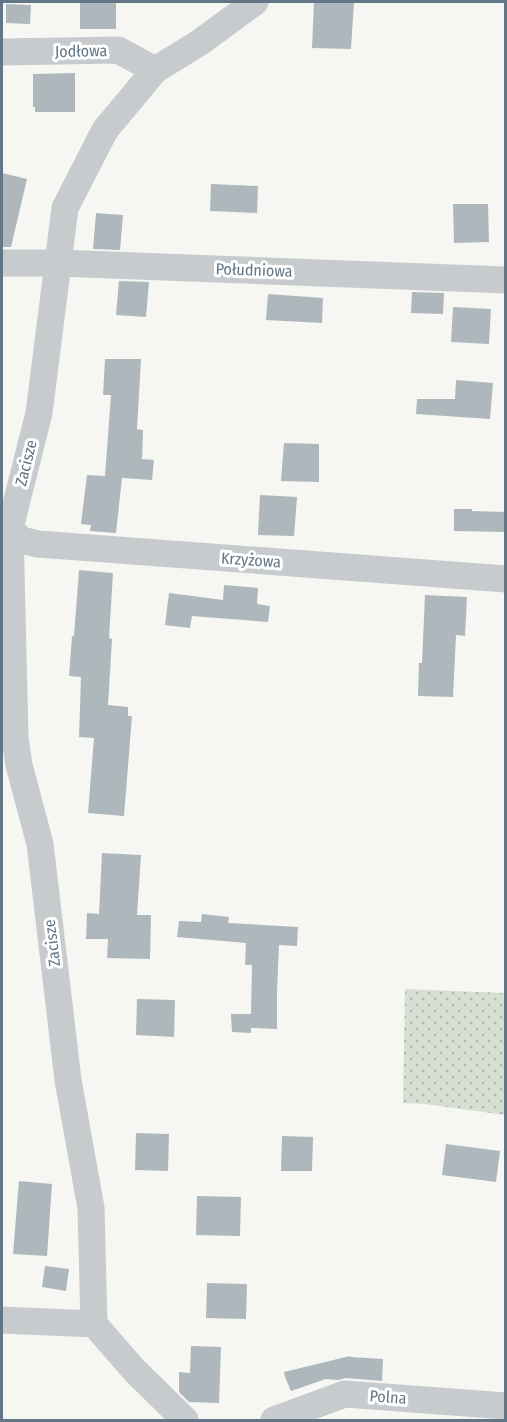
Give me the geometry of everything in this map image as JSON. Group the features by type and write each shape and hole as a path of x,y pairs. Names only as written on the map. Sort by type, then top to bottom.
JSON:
{"street":[{"name":"Zacisze","path":"94,1324 91,1208 68,1080 40,844 15,738 6,529 39,413 65,208 105,130 155,70 199,43 255,2"},
{"name":"Jodłowa","path":"2,52 118,50 155,70"},
{"name":"Południowa","path":"2,263 58,263 506,280"},
{"name":"Krzyżowa","path":"6,529 21,540 38,544 506,579"},
{"path":"2,1320 94,1324 135,1371 185,1420"},
{"name":"Polna","path":"274,1420 345,1394 506,1406"}],"shaded area":[{"path":"405,989 505,993 505,1115 403,1103"}],"building":[{"path":"80,2 116,2 116,29 80,29"},
{"path":"314,2 354,2 351,49 312,48"},
{"path":"6,4 31,5 30,24 6,23"},
{"path":"75,73 75,112 35,112 33,74"},
{"path":"2,173 27,179 11,247 2,247"},
{"path":"211,184 258,186 257,213 210,211"},
{"path":"453,204 488,204 489,242 454,243"},
{"path":"96,213 123,215 120,250 93,249"},
{"path":"119,281 149,282 146,317 116,315"},
{"path":"412,292 444,293 443,314 411,313"},
{"path":"268,294 323,298 322,323 266,320"},
{"path":"453,307 491,309 489,344 451,342"},
{"path":"105,359 141,359 137,429 143,430 142,459 154,460 152,480 122,478 116,533 90,531 91,525 81,524 87,475 105,476 111,395 103,395"},
{"path":"456,380 493,383 490,419 416,414 417,399 455,399"},
{"path":"284,443 319,444 319,482 281,481"},
{"path":"260,495 297,497 294,536 258,535"},
{"path":"454,509 506,512 506,532 454,531"},
{"path":"79,570 113,573 108,705 128,707 128,716 132,716 124,816 88,813 94,738 79,737 81,677 69,676"},
{"path":"224,585 258,588 257,604 270,606 268,622 192,616 190,628 165,625 169,593 223,600"},
{"path":"425,595 467,597 465,636 456,635 453,697 418,696"},
{"path":"102,853 141,855 137,915 151,915 150,959 107,958 108,939 86,939 87,913 99,914"},
{"path":"202,914 229,917 228,923 298,927 297,946 279,945 277,1029 251,1028 251,1033 232,1032 231,1014 251,1014 252,965 245,965 246,943 177,937 179,921 201,922"},
{"path":"137,999 175,1000 174,1037 136,1035"},
{"path":"136,1133 169,1134 168,1171 135,1170"},
{"path":"282,1136 313,1137 312,1171 281,1171"},
{"path":"446,1144 500,1151 496,1182 442,1175"},
{"path":"19,1181 52,1184 47,1256 13,1254"},
{"path":"197,1196 241,1197 240,1236 196,1235"},
{"path":"45,1266 69,1269 66,1291 42,1287"},
{"path":"207,1283 247,1284 246,1319 206,1318"},
{"path":"191,1346 221,1347 219,1403 189,1402 179,1392 179,1372 190,1373"},
{"path":"350,1356 383,1359 382,1381 326,1379 291,1391 284,1372"}]}
